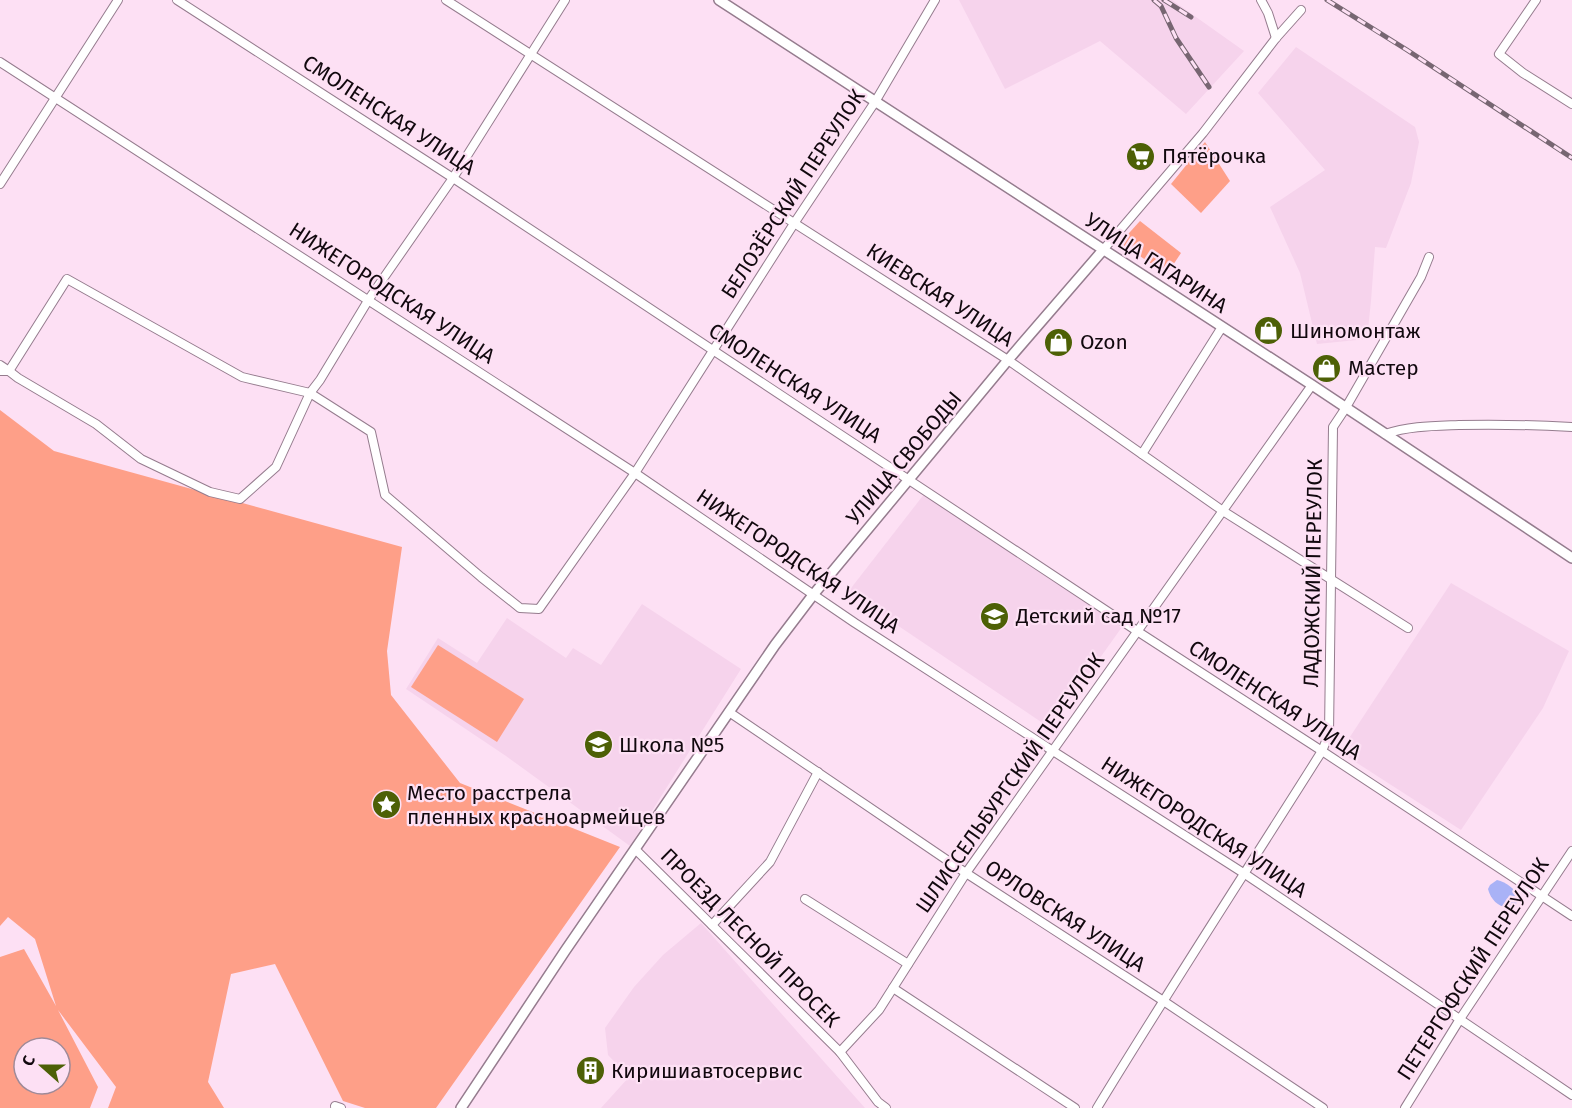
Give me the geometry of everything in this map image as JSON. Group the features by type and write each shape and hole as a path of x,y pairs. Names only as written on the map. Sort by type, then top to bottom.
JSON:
{"street":[{"path":"0,184 118,0"},
{"name":"СМОЛЕНСКАЯ УЛИЦА","path":"177,0 453,178 1137,632 1572,916"},
{"name":"КИЕВСКАЯ УЛИЦА","path":"446,0 1008,360 1223,511 1408,628"},
{"path":"0,365 96,424 141,459 210,492 240,500 276,467 310,393 320,381 369,300 453,178 565,0"},
{"name":"УЛИЦА ГАГАРИНА","path":"719,0 1312,385 1572,558"},
{"path":"1261,0 1276,38"},
{"path":"1536,0 1500,54 1523,73 1572,104"},
{"name":"БЕЛОЗЁРСКИЙ ПЕРЕУЛОК","path":"310,393 371,432 385,495 520,608 539,609 635,473 795,222 875,102 931,1"},
{"name":"УЛИЦА СВОБОДЫ","path":"461,1108 565,951 729,712 813,595 1008,360 1203,133 1300,10"},
{"name":"НИЖЕГОРОДСКАЯ УЛИЦА","path":"0,62 635,473 813,595 1245,874 1572,1095"},
{"name":"ЛАДОЖСКИЙ ПЕРЕУЛОК","path":"1097,1108 1162,1000 1322,751 1329,734 1333,427 1421,277 1429,257"},
{"path":"9,371 67,279 242,377 310,393"},
{"path":"1142,454 1222,327"},
{"path":"0,371 9,371"},
{"name":"ШЛИССЕЛЬБУРГСКИЙ ПЕРЕУЛОК","path":"840,1052 879,1010 966,873 1312,385"},
{"path":"1384,434 1420,426 1508,424 1572,428"},
{"name":"ОРЛОВСКАЯ УЛИЦА","path":"729,712 966,873 1323,1108"},
{"path":"712,925 770,862 818,772"},
{"name":"ПРОЕЗД ЛЕСНОЙ ПРОСЕК","path":"635,849 840,1052 886,1108"},
{"name":"ПЕТЕРГОФСКИЙ ПЕРЕУЛОК","path":"1404,1108 1460,1019 1572,851"},
{"path":"805,899 908,964"},
{"path":"893,988 1075,1108"}],"shaded area":[{"path":"959,0 1172,0 1244,51 1186,114 1100,41 1005,89"},
{"path":"1296,47 1415,127 1419,142 1411,183 1386,248 1375,247 1367,339 1317,344 1300,273 1270,207 1325,170 1258,93"},
{"path":"1205,142 1230,181 1201,213 1171,184"},
{"path":"1140,221 1181,253 1167,274 1120,243"},
{"path":"0,410 54,451 402,547 387,651 391,695 460,783 620,847 436,1108 365,1108 343,1101 275,964 231,974 208,1082 224,1108 108,1108 116,1087 58,1010 72,1036 12,1036 12,1096 72,1096 72,1037 98,1087 90,1108 0,1108 0,957 24,949 56,1006 35,939 8,917 0,926"},
{"name":"Детский сад №17","path":"925,493 1122,627 1050,728 848,592"},
{"path":"1451,583 1569,651 1543,708 1461,830 1340,752"},
{"path":"642,604 741,669 630,846 506,756 406,689 438,638 477,663 507,618 566,658 573,648 601,665"},
{"path":"438,645 524,699 497,742 411,687"},
{"path":"701,923 865,1108 601,1108 629,1077 608,1055 605,1028 634,987 663,955"}],"water":[{"path":"1497,880 1514,890 1520,899 1516,904 1506,907 1493,900 1488,889"}],"railway":[{"path":"1154,0 1161,6 1176,38 1209,87"},
{"path":"1164,0 1191,17"},
{"path":"1327,0 1572,158"}],"place":[{"name":"Пятёрочка","path":"1141,156"},
{"name":"Шиномонтаж","path":"1269,331"},
{"name":"Ozon","path":"1059,342"},
{"name":"Мастер","path":"1327,368"},
{"name":"Детский сад №17","path":"995,616"},
{"name":"Школа №5","path":"598,745"},
{"name":"Место расстрела пленных красноармейцев","path":"386,805"},
{"name":"Киришиавтосервис","path":"590,1071"}]}
